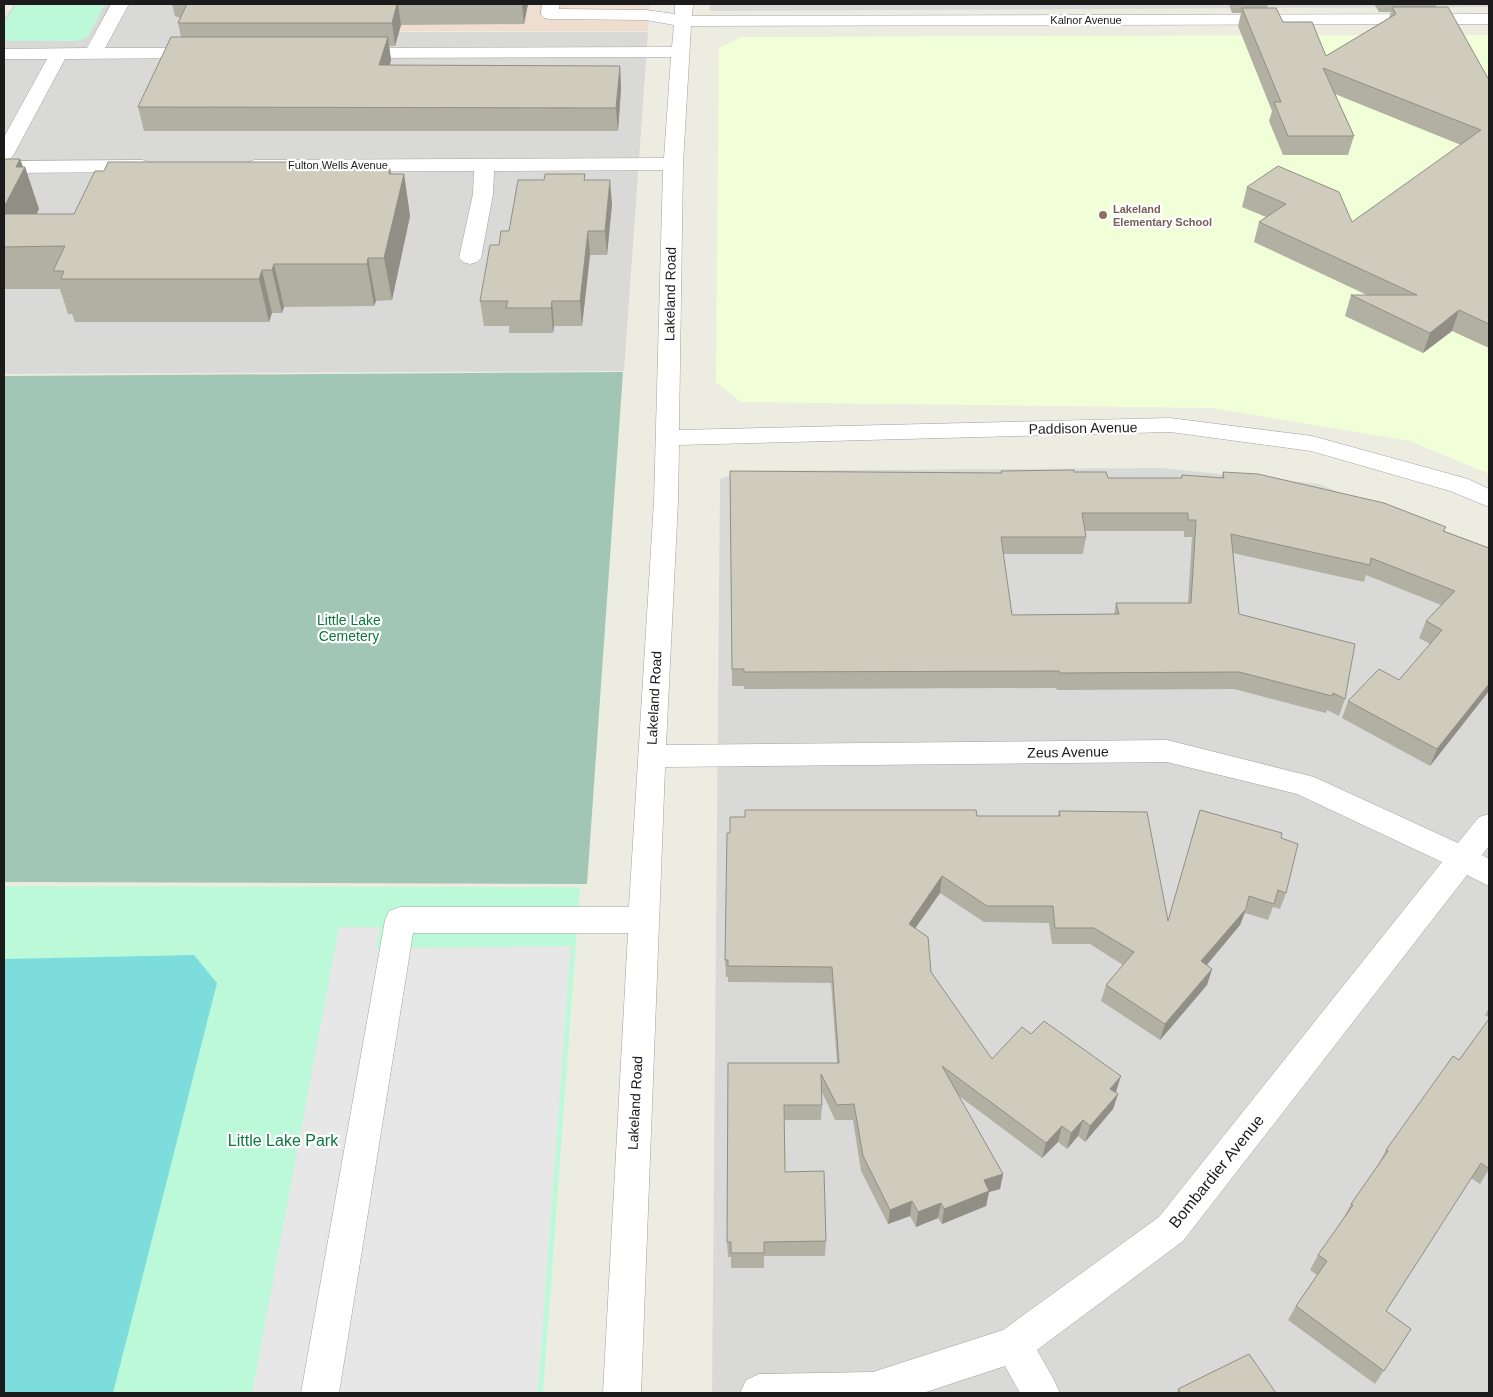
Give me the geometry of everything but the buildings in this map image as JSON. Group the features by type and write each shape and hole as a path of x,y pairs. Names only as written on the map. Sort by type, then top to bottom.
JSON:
{"street":[{"path":"94,54 120,4"},
{"name":"Kalnor Avenue","path":"550,4 550,14 1320,11 1489,19"},
{"name":"Lakeland Road","path":"622,1393 650,756 666,501 673,164 684,12"},
{"path":"333,53 682,52"},
{"path":"4,54 213,53"},
{"path":"4,154 59,54"},
{"name":"Fulton Wells Avenue","path":"239,166 673,164"},
{"path":"470,258 483,194 484,165"},
{"path":"4,167 161,166"},
{"name":"Paddison Avenue","path":"666,438 1170,426 1312,444 1458,485 1489,499"},
{"name":"Zeus Avenue","path":"650,756 1166,751 1304,786 1477,866"},
{"name":"Bombardier Avenue","path":"759,1393 873,1391 1013,1344 1171,1229 1477,866 1489,825"},
{"path":"320,1393 400,920 643,920"},
{"path":"1013,1344 1041,1393"}],"shaded area":[{"path":"14,4 283,4 272,32 648,32 624,371 4,374 4,20"},
{"path":"285,4 650,4 648,31 275,31"},
{"path":"710,4 1489,4 1489,7 710,11"},
{"name":"Lakeland Elementary School","path":"1489,35 1489,474 1410,441 1211,408 741,402 716,382 719,48 741,37"},
{"path":"1161,468 1319,484 1489,556 1489,1393 712,1393 720,479 743,471"},
{"path":"339,927 380,927 376,948 571,946 538,1393 252,1393"},
{"path":"194,955 217,983 113,1393 4,1393 4,959"}],"green space":[{"path":"16,4 105,4 88,37 76,41 4,41 4,24"},
{"name":"Little Lake Cemetery","path":"623,372 587,884 4,882 4,376"},
{"name":"Little Lake Park","path":"4,886 580,887 543,1393 4,1393"}],"place":[{"name":"Lakeland Elementary School","path":"1103,215"}]}
